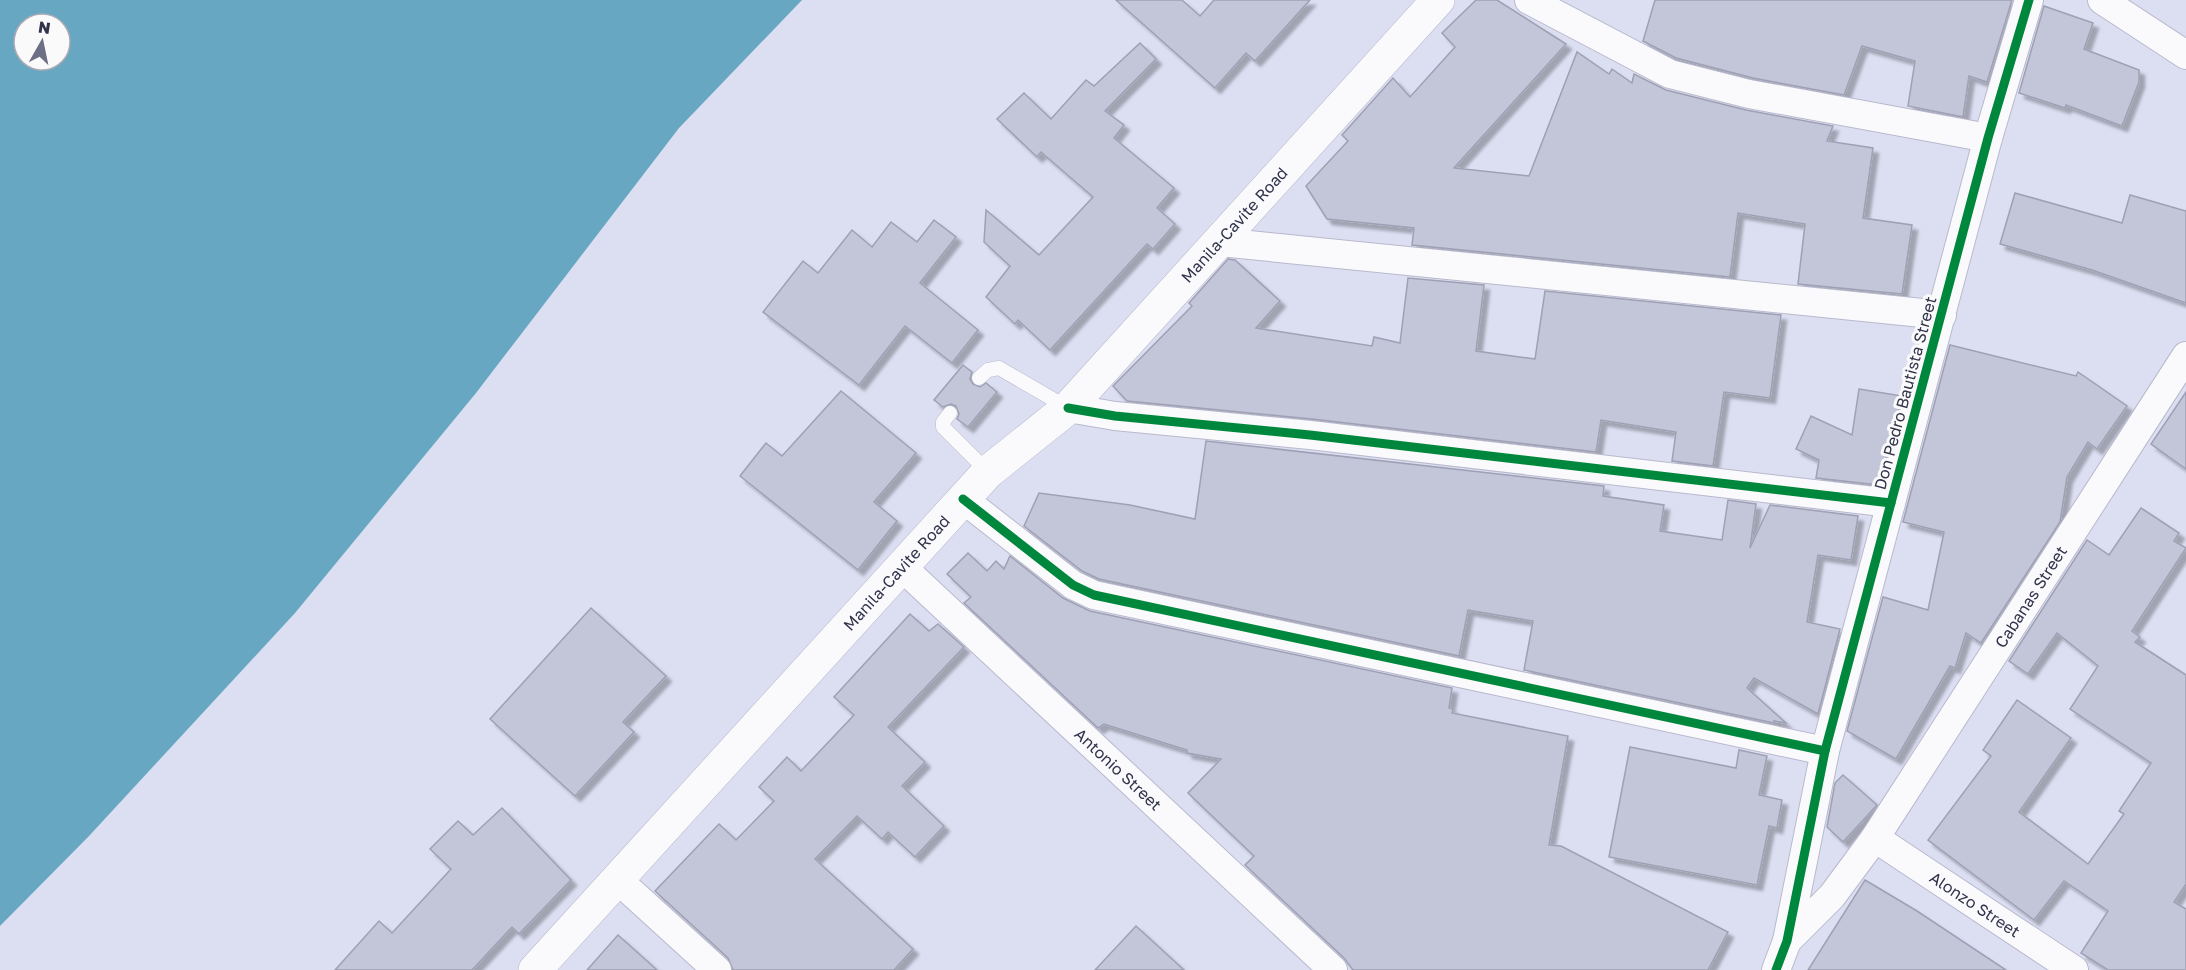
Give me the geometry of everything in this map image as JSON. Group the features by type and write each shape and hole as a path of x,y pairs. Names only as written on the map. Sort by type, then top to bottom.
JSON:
{"main road":[{"name":"Manila-Cavite Road","path":"535,970 988,472 1068,408 1438,0"}],"street":[{"path":"1529,0 1670,74 1749,94 1988,138"},
{"name":"Don Pedro Bautista Street","path":"1776,970 1786,942 1825,751 1988,138 2029,0"},
{"path":"2102,0 2186,55"},
{"path":"1220,242 1942,315"},
{"name":"Cabanas Street","path":"1786,942 1832,896 1875,838 2186,356"},
{"path":"1068,408 1115,416 1310,435 1890,503"},
{"path":"963,499 1073,585 1094,595 1825,751"},
{"name":"Antonio Street","path":"902,567 1333,970"},
{"name":"Alonzo Street","path":"1875,838 2074,970"},
{"path":"617,879 717,970"}],"lane":[{"path":"979,378 988,370 999,368 1068,408"},
{"path":"950,413 943,422 943,428 988,472"}],"water":[{"path":"0,0 802,0 679,128 476,393 295,613 89,836 0,926"}],"building":[{"path":"1116,0 1182,0 1200,16 1214,0 1310,0 1255,61 1246,53 1215,88"},
{"path":"1476,0 1497,0 1566,44 1454,168 1529,176 1577,52 1609,74 1612,69 1632,83 1634,74 1666,90 1746,110 1833,126 1827,141 1873,148 1863,218 1912,225 1902,294 1798,284 1805,224 1738,213 1730,277 1412,245 1414,228 1327,219 1306,186 1348,141 1342,135 1393,78 1410,97 1455,47 1442,33"},
{"path":"1655,0 2012,0 1987,82 1969,76 1963,117 1908,106 1915,61 1862,46 1844,95 1753,78 1676,58 1643,41"},
{"path":"2044,6 2093,23 2084,49 2139,70 2139,82 2122,126 2066,105 2065,108 2019,93"},
{"path":"1140,43 1156,59 1105,111 1124,125 1114,138 1174,188 1157,208 1175,224 1153,249 1147,244 1050,350 1018,320 1015,324 986,297 1010,266 984,242 986,210 1039,255 1093,197 1041,152 1037,157 997,119 1024,93 1051,119 1086,80 1094,86"},
{"path":"2015,193 2122,223 2130,195 2186,211 2186,303 2092,270 2000,244"},
{"path":"934,220 956,237 920,283 978,330 952,363 905,326 859,385 763,312 803,261 818,273 852,230 872,247 891,222 917,242"},
{"path":"1228,259 1235,260 1280,301 1256,328 1372,346 1374,337 1400,343 1408,278 1484,285 1476,351 1535,359 1545,291 1781,315 1770,398 1724,392 1713,466 1672,461 1676,432 1601,420 1596,452 1312,419 1127,401 1113,386 1192,306 1189,303"},
{"path":"1950,345 2076,376 2078,372 2127,406 2097,449 2088,442 2067,477 2060,522 1981,643 1966,633 1955,668 1950,666 1896,759 1847,731 1883,597 1928,610 1944,532 1903,522"},
{"path":"963,365 972,372 970,379 973,384 980,387 986,383 997,392 968,427 957,419 959,414 956,406 951,404 943,407 934,400"},
{"path":"1859,389 1902,396 1879,485 1816,478 1819,460 1796,449 1811,416 1852,435"},
{"path":"841,391 916,453 874,502 897,521 858,570 740,476 766,443 782,456"},
{"path":"2186,392 2186,469 2151,444"},
{"path":"1206,441 1604,486 1603,496 1664,505 1660,531 1722,540 1728,500 1756,504 1750,548 1770,505 1858,516 1851,560 1818,555 1807,622 1840,629 1818,714 1754,678 1747,688 1786,723 1774,721 1774,723 1524,670 1533,621 1468,610 1459,656 1099,579 1082,571 1024,526 1039,493 1130,505 1195,519"},
{"path":"2141,508 2179,533 2174,541 2186,548 2132,631 2140,637 2135,642 2186,675 2186,884 2174,902 2186,909 2186,970 2108,970 2081,953 2108,911 2064,881 2034,920 1928,840 1991,756 1983,750 2017,700 2071,738 2019,812 2088,864 2124,814 2119,811 2151,763 2070,709 2098,666 2057,633 2028,674 2009,661 2087,540 2109,555"},
{"path":"968,553 987,571 996,561 1004,569 1010,556 1063,598 1090,611 1452,688 1449,708 1453,709 1452,713 1568,736 1549,845 1561,846 1728,932 1708,970 1353,970 1344,958 1245,865 1254,856 1188,793 1221,759 1187,753 1187,750 1104,724 1098,728 964,603 971,597 947,574"},
{"path":"591,608 666,676 623,722 634,732 575,796 490,719"},
{"path":"910,614 929,631 938,624 964,647 888,727 925,762 902,786 944,826 915,857 888,832 882,839 857,816 815,859 913,949 894,970 733,970 728,958 655,891 719,824 736,840 774,801 759,787 787,757 801,771 854,715 834,697"},
{"path":"1630,747 1736,768 1739,750 1767,756 1759,795 1782,800 1777,828 1769,826 1757,885 1609,857"},
{"path":"1843,775 1877,805 1843,842 1827,827 1835,783"},
{"path":"502,808 571,880 519,934 512,927 472,970 335,970 379,921 392,933 451,869 430,849 458,821 473,835"},
{"path":"1865,880 1917,911 2006,970 1808,970"},
{"path":"1136,926 1184,970 1095,970"},
{"path":"618,935 657,970 587,970"}],"cycle path":[{"path":"1776,970 1787,941 1825,751 1988,138 2029,0"},
{"path":"1068,408 1115,416 1310,435 1891,503"},
{"path":"963,499 1073,585 1094,595 1825,751"}]}
